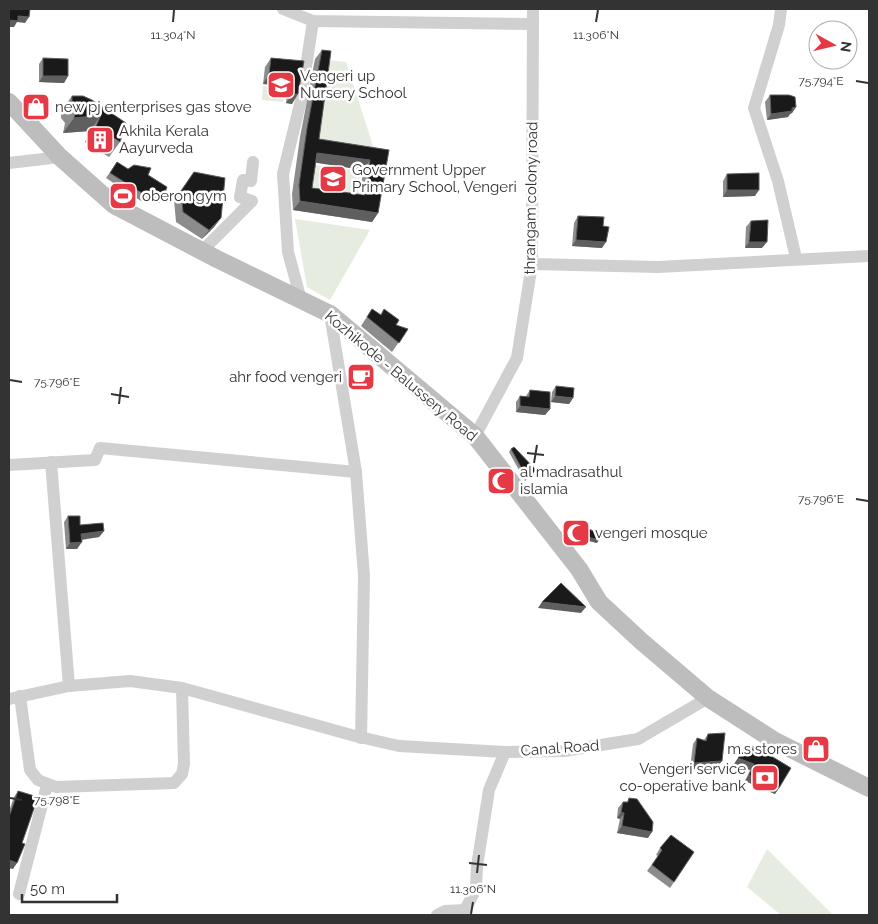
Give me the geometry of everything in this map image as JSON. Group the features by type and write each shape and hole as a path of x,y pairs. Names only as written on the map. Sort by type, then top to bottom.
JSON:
{"main road":[{"name":"Kozhikode - Balussery Road","path":"9,102 60,158 114,205 330,314 475,436 579,569 599,602 640,641 708,698 775,741 869,788"}],"street":[{"path":"283,9 313,21 533,24"},
{"name":"thrangam colony road","path":"475,436 517,358 532,264 533,9"},
{"path":"781,9 779,25 754,108 778,181 796,258"},
{"path":"300,300 288,252 283,174 301,100 313,21"},
{"path":"9,163 60,158"},
{"path":"202,251 252,201 240,197 243,180 251,181 253,162"},
{"path":"532,264 658,266 869,256"},
{"path":"330,314 356,472 364,576 361,738"},
{"path":"9,465 95,460 100,448 356,472"},
{"path":"52,462 69,686"},
{"path":"182,688 184,764 182,774 174,783 56,787 38,780 30,770 15,698 69,686 130,681 182,688 361,738 399,746 505,752"},
{"name":"Canal Road","path":"437,915 445,911 465,910 476,889 476,866 489,790 505,752 564,751 638,739 708,698"},
{"path":"19,894 47,784"}],"shaded area":[{"path":"327,60 346,62 375,152 316,145"},
{"path":"263,86 285,89 283,102 262,100"},
{"path":"315,165 361,171 357,201 311,195"},
{"path":"295,219 370,230 330,300 307,287"},
{"path":"767,849 833,915 781,915 747,887"}],"building":[{"path":"9,9 30,9 29,17 18,16 18,21 9,20"},
{"path":"322,50 331,51 319,139 389,150 378,213 300,201 299,185 307,128","holes":["317,153 370,160 365,195 312,188"]},
{"path":"43,58 68,59 68,76 43,76"},
{"path":"271,58 304,61 298,94 293,94 294,77 269,74"},
{"path":"770,95 789,95 795,97 796,107 792,108 792,111 771,114"},
{"path":"72,96 83,96 92,100 126,123 120,142 96,126 101,115 74,118 76,108 72,103"},
{"path":"117,162 128,169 134,165 151,168 148,175 167,187 163,198 145,195 110,173"},
{"path":"194,172 225,178 221,218 209,230 183,212 181,191"},
{"path":"759,173 759,190 727,190 727,174"},
{"path":"578,216 604,217 603,226 609,227 606,242 576,240"},
{"path":"768,220 767,242 749,242 751,221"},
{"path":"372,309 381,315 384,309 399,320 396,325 408,329 399,343 367,317"},
{"path":"556,386 574,388 573,398 555,396"},
{"path":"530,390 550,392 550,409 520,406 520,396 529,397"},
{"path":"514,447 536,470 527,478 511,449"},
{"path":"68,516 80,516 80,525 103,523 104,531 81,534 82,542 70,543"},
{"path":"572,523 602,534 599,540 572,533"},
{"path":"561,583 586,607 542,602"},
{"path":"725,733 722,761 694,763 697,738 706,741 708,734"},
{"path":"748,745 758,748 791,768 779,788 749,775 754,764 738,758"},
{"path":"18,791 38,797 22,843 25,844 17,863 9,860 9,817"},
{"path":"629,798 637,799 653,822 652,832 622,826 624,813 621,812 623,802 628,802"},
{"path":"671,835 694,852 674,882 652,865 662,850 660,848"}],"place":[{"name":"Vengeri up Nursery School","path":"281,85"},
{"name":"new pj enterprises gas stove","path":"36,107"},
{"name":"Akhila Kerala Aayurveda","path":"100,140"},
{"name":"Government Upper Primary School, Vengeri","path":"333,179"},
{"name":"oberon gym","path":"123,196"},
{"name":"ahr food vengeri","path":"361,377"},
{"name":"al madrasathul islamia","path":"501,481"},
{"name":"vengeri mosque","path":"576,533"},
{"name":"m.s stores","path":"816,749"},
{"name":"Vengeri service co-operative bank","path":"765,778"}]}
